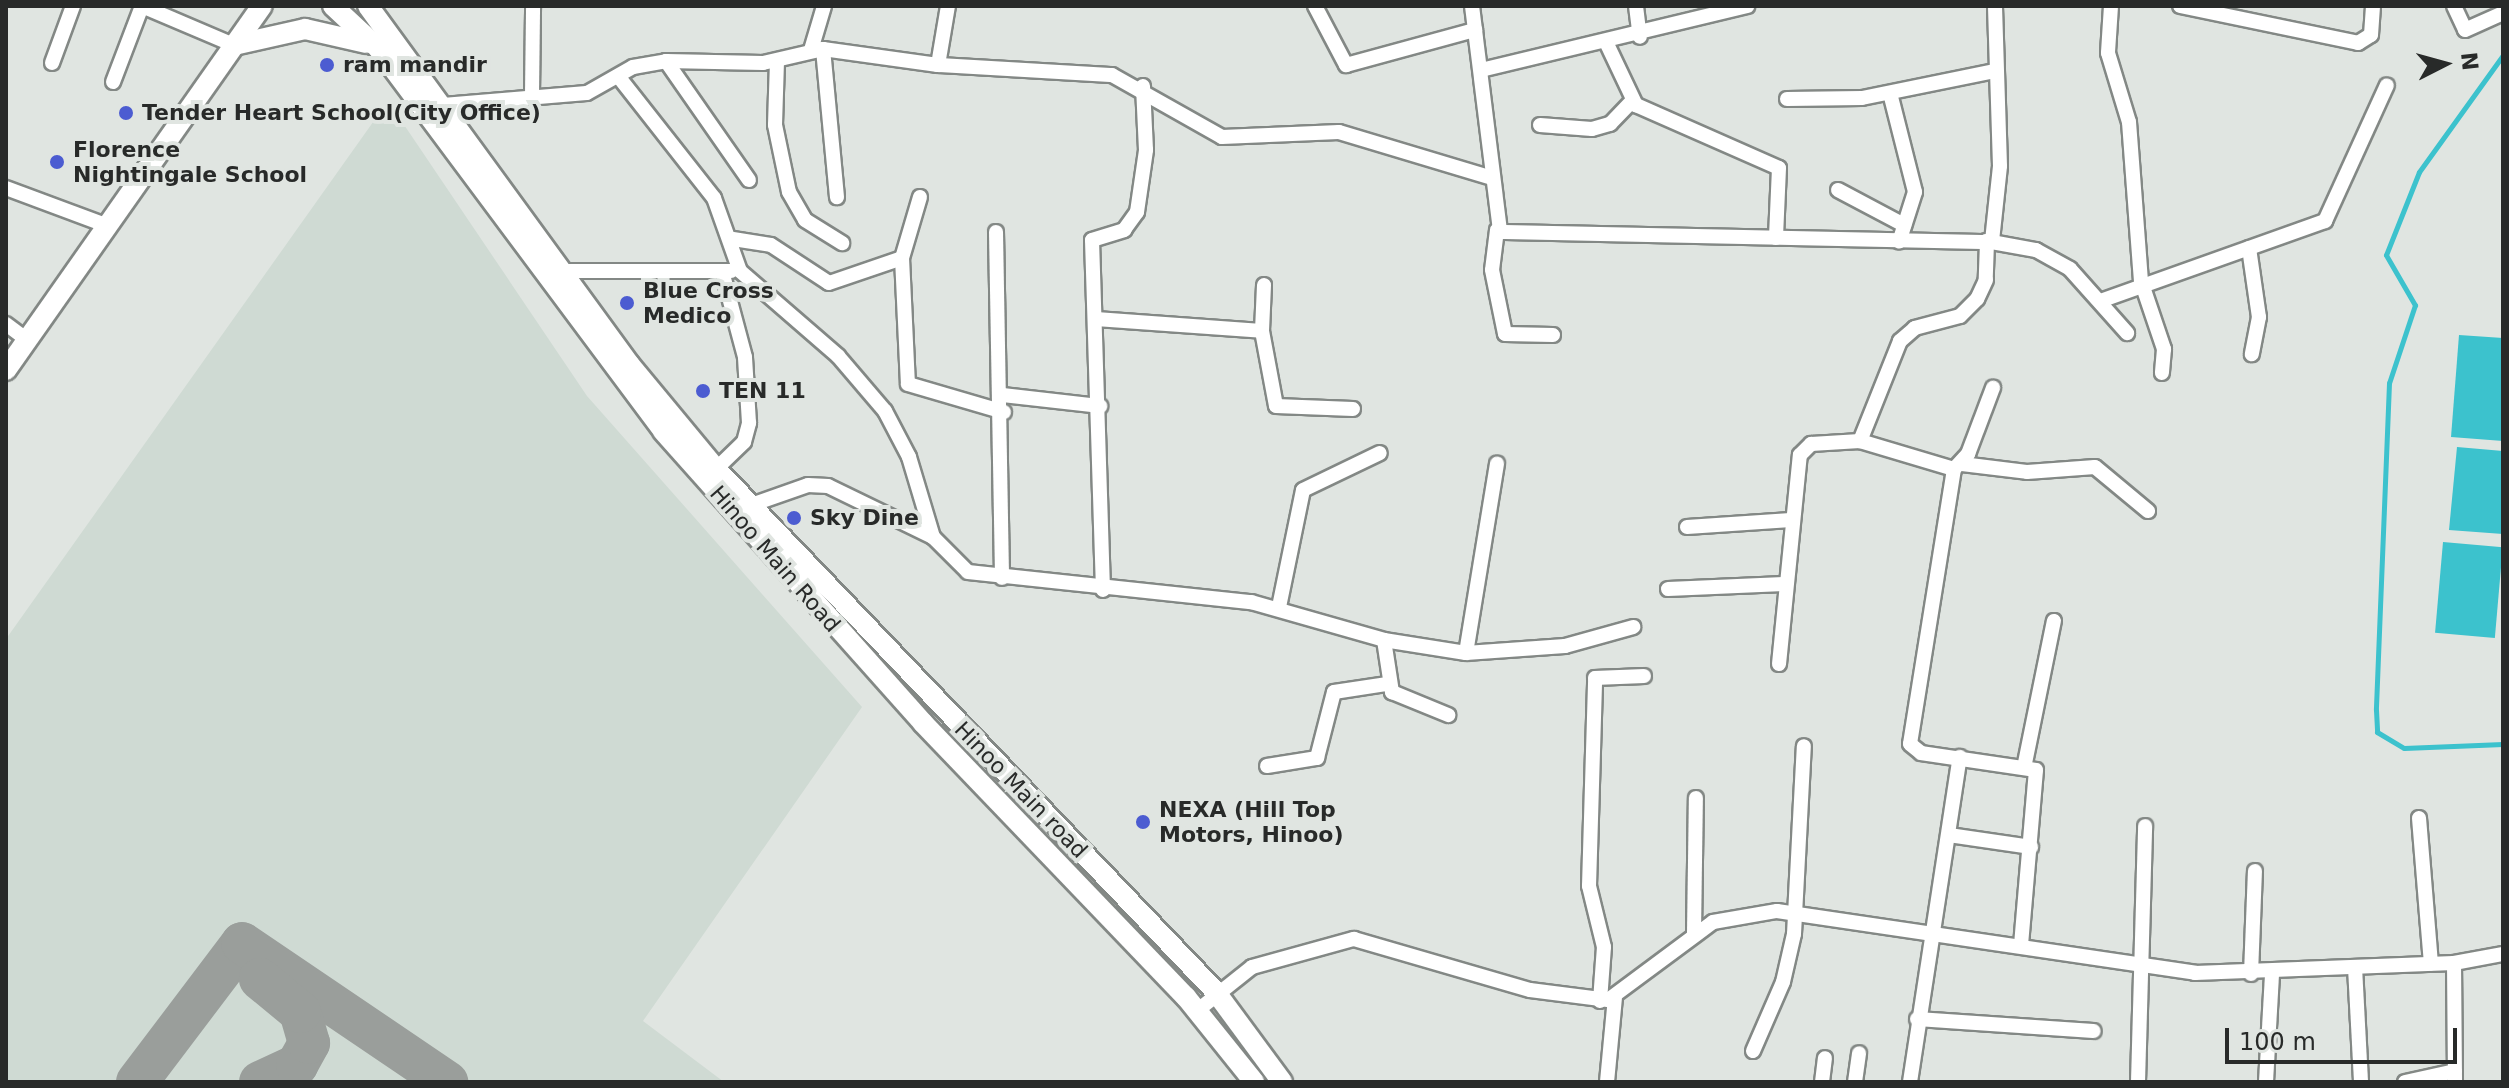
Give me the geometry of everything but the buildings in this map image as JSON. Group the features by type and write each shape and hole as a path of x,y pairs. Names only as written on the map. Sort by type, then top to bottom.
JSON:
{"main road":[{"path":"234,45 245,6"},
{"path":"6,370 103,224 262,6"},
{"name":"Hinoo Main Road","path":"333,6 378,48 663,431 923,723 1198,1010 1254,1082"},
{"name":"Hinoo Main road","path":"368,6 563,271 716,469 1215,991 1282,1082"},
{"path":"234,45 330,29 378,48"}],"street":[{"path":"52,63 73,6"},
{"path":"113,82 142,6 234,45"},
{"path":"532,94 533,6"},
{"path":"824,6 817,50 837,197"},
{"path":"938,65 948,6"},
{"path":"1315,6 1346,65 1475,30"},
{"path":"1472,6 1497,230 1492,270 1505,334 1553,335"},
{"path":"1636,6 1640,37"},
{"path":"1481,70 1640,37 1747,6"},
{"path":"1860,441 1900,341 1915,328 1960,316 1977,299 1986,280 1989,241 2000,190 1995,6"},
{"path":"2111,6 2108,53 2129,122 2141,281 2164,349 2162,373"},
{"path":"2180,6 2198,7 2358,43 2371,35 2373,6"},
{"path":"2454,6 2465,30 2503,13"},
{"path":"1607,44 1632,101 1779,168 1776,238"},
{"path":"443,105 532,94 587,93 618,76 666,61 777,61 817,50 938,65 1112,75 1143,86 1222,137 1339,132 1492,178"},
{"path":"666,61 749,180"},
{"path":"777,61 776,136 789,192 805,220 842,243"},
{"path":"1787,99 1890,93 1995,71"},
{"path":"618,76 714,198 733,239 740,271 838,356 885,411 909,457 933,537"},
{"path":"2103,300 2141,281 2325,221 2387,85"},
{"path":"1103,590 1100,406 1092,240 1124,230 1137,212 1146,150 1143,86"},
{"path":"1890,93 1915,183 1899,242"},
{"path":"1540,125 1592,129 1610,124 1632,101"},
{"path":"6,188 103,224"},
{"path":"1838,190 1904,225"},
{"path":"920,197 902,258 908,384 1004,412"},
{"path":"1497,230 1899,242 1989,241 2036,250 2103,300 2127,333"},
{"path":"996,232 1004,412 1002,578"},
{"path":"733,239 771,245 829,283 902,258"},
{"path":"2249,248 2259,317 2252,354"},
{"path":"563,271 740,271"},
{"path":"716,469 744,442 749,423 745,357 722,271"},
{"path":"1264,285 1262,331 1276,406 1353,409"},
{"path":"1096,319 1262,331"},
{"path":"6,324 27,340"},
{"path":"1993,388 1958,467 1910,744 1921,753 2025,763 2038,777 2021,945"},
{"path":"1003,395 1100,406"},
{"path":"1779,664 1791,520 1805,447 1860,441 1958,467 2044,472 2084,464 2110,474 2148,511"},
{"path":"1279,607 1303,490 1380,453"},
{"path":"1466,653 1497,464"},
{"path":"751,505 808,485 828,486 933,537 968,572 1103,590 1279,607 1384,640 1466,653 1565,646 1633,627"},
{"path":"1687,527 1791,520"},
{"path":"1668,589 1784,584"},
{"path":"2025,763 2054,621"},
{"path":"1384,640 1387,684 1401,699 1448,715"},
{"path":"1607,1082 1608,999 1604,947 1589,886 1595,678 1644,676"},
{"path":"1267,766 1317,758 1334,692 1387,684"},
{"path":"1753,1051 1783,982 1797,913 1804,746"},
{"path":"1910,1082 1917,1019 1934,933 1960,757"},
{"path":"1694,933 1696,798"},
{"path":"2419,818 2431,964"},
{"path":"2138,1082 2145,826"},
{"path":"1949,835 2031,847"},
{"path":"2251,974 2255,871"},
{"path":"1198,1010 1215,991 1274,959 1354,939 1498,982 1608,999 1694,933 1726,916 1797,913 2021,945 2139,968 2251,974 2454,963 2503,954"},
{"path":"2405,1082 2455,1077 2454,963"},
{"path":"2355,967 2361,1082"},
{"path":"2266,1082 2272,973"},
{"path":"1917,1019 2094,1031"},
{"path":"1855,1082 1859,1053"},
{"path":"1822,1082 1825,1058"}],"shaded area":[{"path":"388,101 587,396 862,707 643,1021 724,1082 6,1082 6,639"}],"water":[{"path":"2459,335 2503,338 2503,441 2451,437"},
{"path":"2457,447 2503,451 2503,534 2449,530"},
{"path":"2443,542 2503,547 2495,638 2435,633"}],"waterway":[{"path":"2503,55 2419,172 2386,255 2415,305 2389,383 2376,710 2377,732 2404,748 2503,744"}],"taxiway":[{"path":"137,1082 242,943 447,1082"},
{"path":"260,979 300,1012 309,1043 297,1065 260,1082"}],"place":[{"name":"ram mandir","path":"327,65"},
{"name":"Tender Heart School(City Office)","path":"126,113"},
{"name":"Florence Nightingale School","path":"57,162"},
{"name":"Blue Cross Medico","path":"627,303"},
{"name":"TEN 11","path":"703,391"},
{"name":"Sky Dine","path":"794,518"},
{"name":"NEXA (Hill Top Motors, Hinoo)","path":"1143,822"}]}
